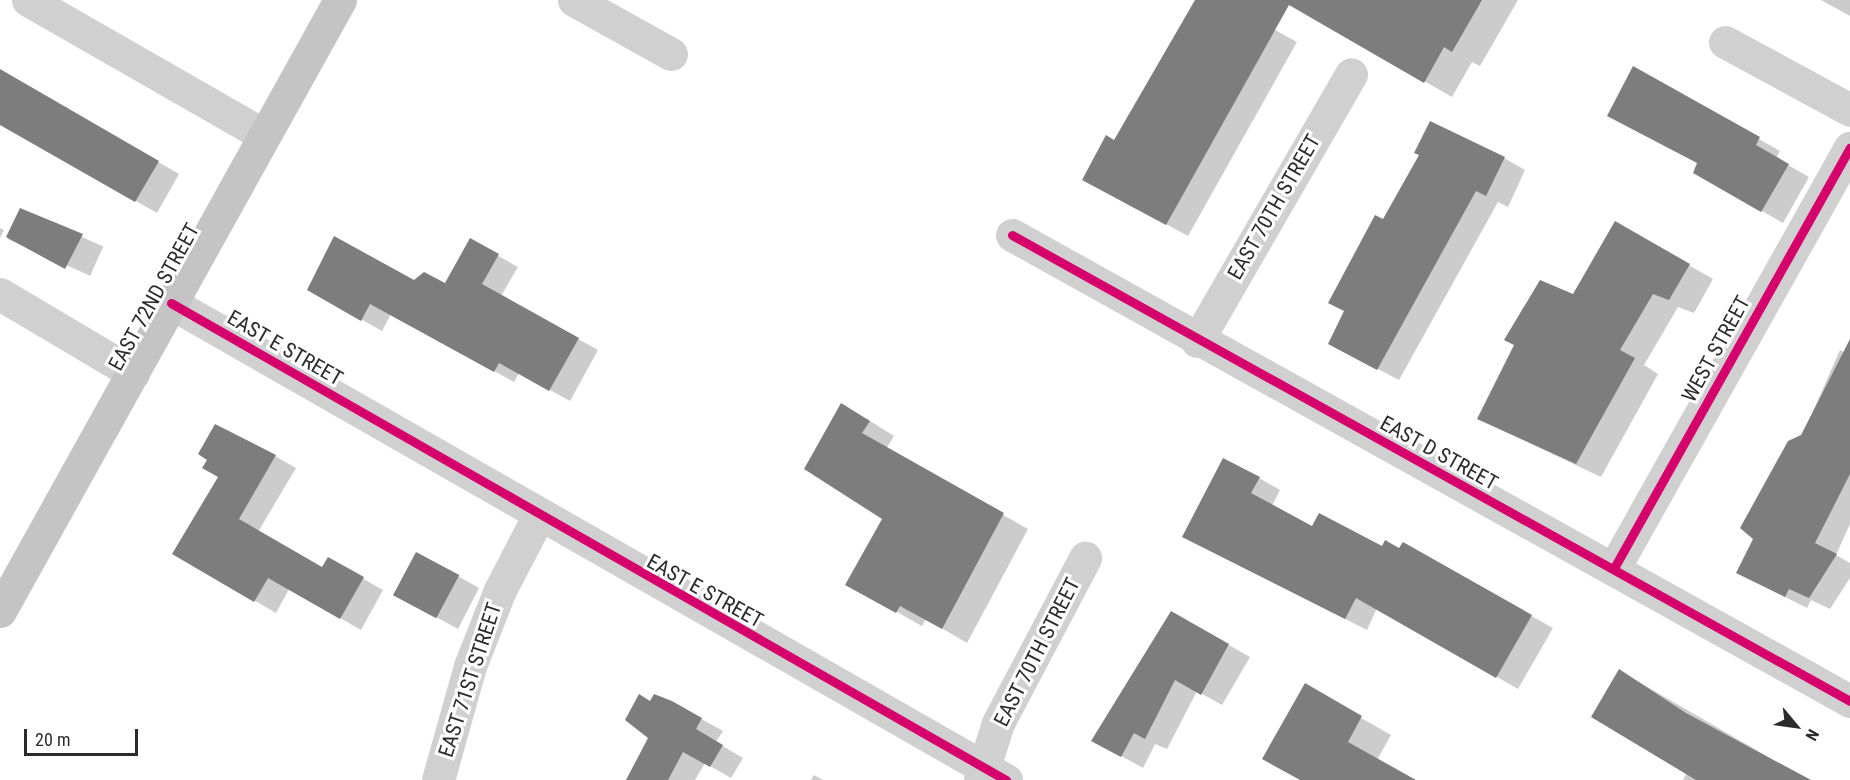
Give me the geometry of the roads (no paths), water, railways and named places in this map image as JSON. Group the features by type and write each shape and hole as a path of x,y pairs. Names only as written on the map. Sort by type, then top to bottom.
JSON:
{"main road":[{"name":"EAST 72ND STREET","path":"0,611 340,0"}],"street":[{"path":"28,0 264,135"},
{"path":"574,0 671,54"},
{"path":"1725,42 1850,110"},
{"name":"EAST 70TH STREET","path":"1197,341 1351,74"},
{"name":"WEST STREET","path":"1614,568 1850,148"},
{"name":"EAST D STREET","path":"1012,235 1197,341 1614,568 1850,701"},
{"path":"0,294 133,373"},
{"name":"EAST E STREET","path":"171,303 538,518 990,776"},
{"name":"EAST 71ST STREET","path":"438,780 470,666 500,590 538,518"},
{"name":"EAST 70TH STREET","path":"990,776 998,723 1084,558"}]}
